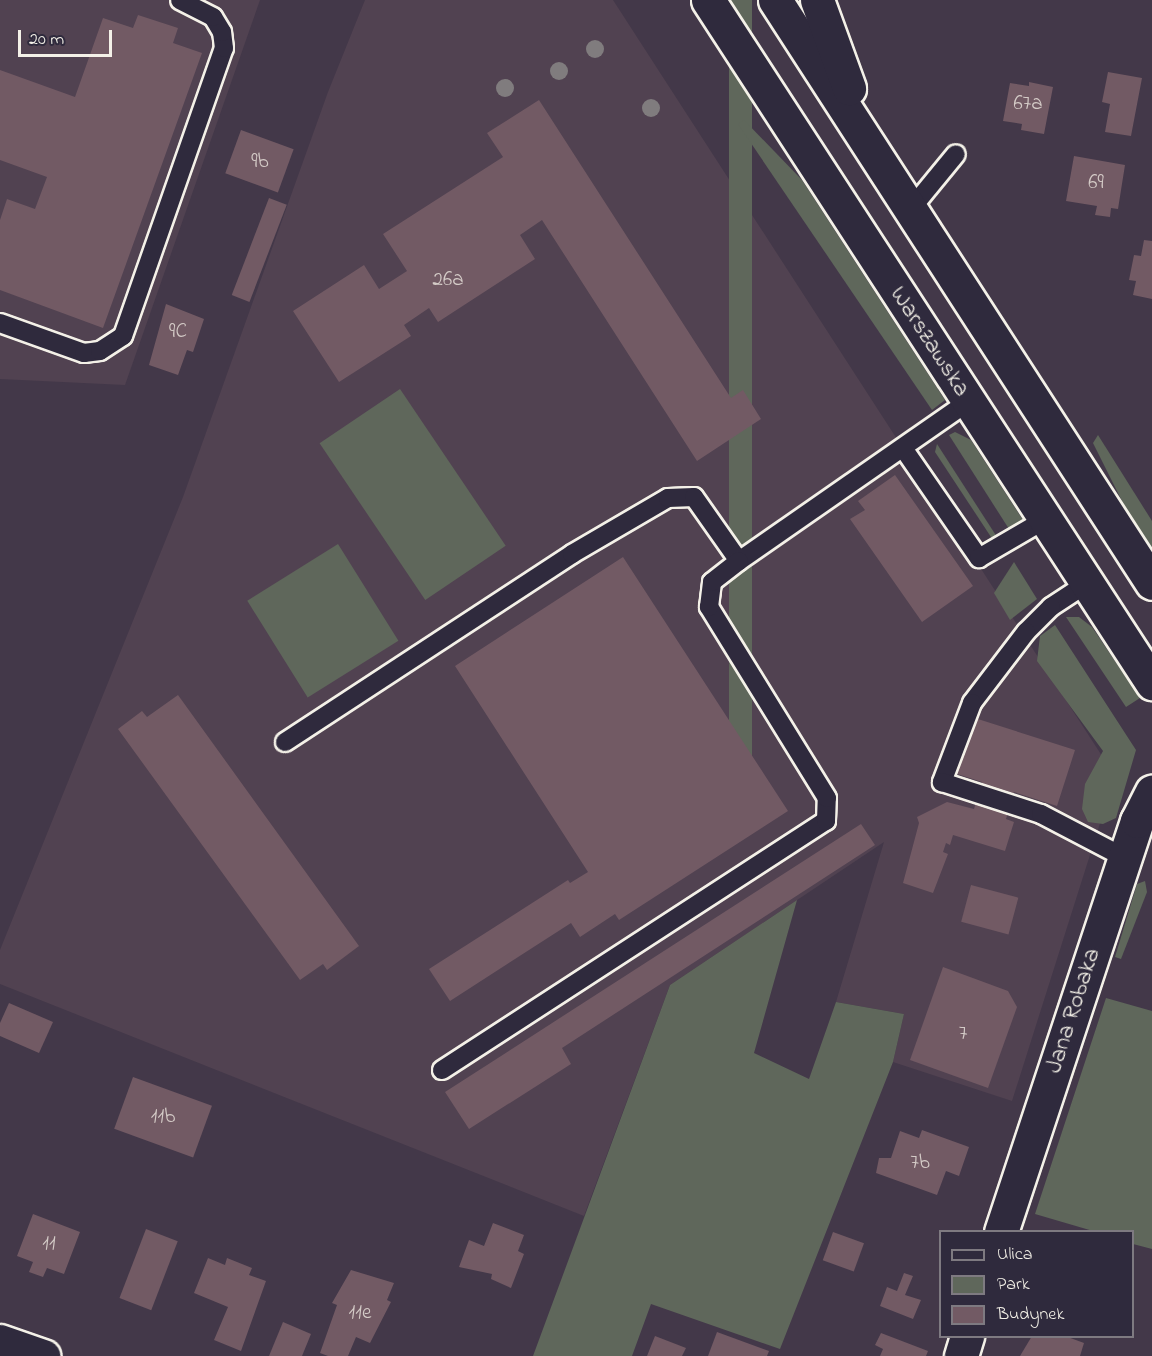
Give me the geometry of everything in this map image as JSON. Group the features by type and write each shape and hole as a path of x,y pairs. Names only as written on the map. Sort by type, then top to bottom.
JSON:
{"main road":[{"name":"Warszawska","path":"708,0 1152,683"},
{"path":"775,0 1152,583"},
{"path":"817,0 878,159"},
{"name":"Jana Robaka","path":"1002,1230 1125,858 1152,792"},
{"path":"960,1356 966,1338"},
{"path":"0,1341 43,1356"}],"lane":[{"path":"0,322 84,352 100,351 123,336 224,48 222,32 213,17 180,0"},
{"path":"910,210 956,154"},
{"path":"442,1070 826,821 827,798 709,607 712,582 968,402"},
{"path":"903,448 979,558 1044,520"},
{"path":"285,742 572,554 668,498 693,497 739,561"},
{"path":"1086,584 1052,607 1026,632 972,703 942,782 1041,814 1125,858"}],"shaded area":[{"path":"0,0 260,0 125,385 0,379"},
{"path":"365,0 613,0 1115,776 1012,1101 893,1062 904,1014 836,1002 884,842 670,985 584,1216 0,984 0,950 183,497 328,92"}],"green space":[{"path":"729,0 752,0 752,777 729,777"},
{"path":"744,120 802,180 945,400 932,410 738,124"},
{"path":"400,389 506,546 425,600 320,443"},
{"path":"955,432 971,440 1023,520 1009,529 949,435"},
{"path":"1098,435 1152,521 1152,548 1125,507 1093,443"},
{"path":"937,444 997,537 991,537 935,452"},
{"path":"338,544 398,641 308,697 247,601"},
{"path":"1014,562 1037,599 1010,620 994,593"},
{"path":"1066,617 1079,617 1092,627 1140,698 1126,707"},
{"path":"1055,625 1136,750 1116,818 1103,824 1088,822 1082,809 1085,784 1103,751 1037,661 1040,636"},
{"path":"1145,881 1147,892 1121,959 1115,957 1137,884"},
{"path":"797,900 754,1053 809,1079 836,1002 904,1014 893,1062 780,1349 651,1304 632,1356 533,1356 670,985"},
{"path":"1106,998 1152,1011 1152,1249 1134,1244 1134,1230 1090,1230 1035,1214"}],"building":[{"path":"138,15 178,28 173,43 202,53 103,328 0,290 0,220 7,199 35,209 47,177 0,160 0,70 75,97 103,18 133,28"},
{"path":"1108,72 1142,78 1131,136 1105,132 1110,104 1102,102"},
{"path":"1029,82 1053,87 1044,134 1021,130 1022,124 1003,121 1010,83 1029,86"},
{"path":"539,100 731,398 743,390 761,419 697,461 542,220 520,235 535,259 438,322 429,308 404,325 411,336 339,382 293,311 364,265 379,289 407,271 383,234 503,157 487,133"},
{"path":"241,130 294,149 278,192 225,173"},
{"path":"1074,156 1125,165 1118,209 1111,208 1110,217 1095,215 1097,206 1066,201"},
{"path":"269,198 287,205 249,302 232,295"},
{"path":"1144,240 1152,241 1152,299 1133,295 1136,281 1129,280 1134,255 1141,256"},
{"path":"166,304 204,319 193,352 187,350 178,375 149,365"},
{"path":"895,475 973,586 922,622 850,519 865,510 858,501"},
{"path":"623,557 788,811 619,920 615,914 580,937 571,923 450,1001 429,969 568,880 570,883 588,872 455,666"},
{"path":"178,695 359,946 327,970 323,964 300,980 118,729 142,711 147,717"},
{"path":"959,713 1075,750 1057,806 1014,792 1006,819 1014,822 1005,851 953,835 950,845 946,843 943,852 948,854 933,893 903,883 919,823 917,817 947,802 974,809 982,782 942,769"},
{"path":"861,824 875,845 562,1048 571,1064 469,1129 445,1092"},
{"path":"971,885 1018,898 1008,934 961,922"},
{"path":"943,967 1008,991 1017,1007 988,1088 910,1060"},
{"path":"9,1003 53,1022 39,1053 0,1036 0,1023"},
{"path":"133,1077 212,1106 193,1157 114,1129"},
{"path":"922,1130 969,1147 959,1176 946,1171 937,1195 876,1173 879,1158 891,1158 900,1131 919,1138"},
{"path":"33,1214 80,1232 64,1274 47,1268 43,1277 29,1272 33,1262 17,1256"},
{"path":"493,1223 524,1235 518,1251 524,1254 511,1288 491,1279 492,1274 459,1267 469,1240 484,1246"},
{"path":"146,1229 178,1241 151,1310 119,1298"},
{"path":"833,1232 864,1243 854,1271 823,1260"},
{"path":"208,1258 225,1265 227,1258 252,1268 249,1275 266,1281 241,1351 214,1340 228,1307 194,1293"},
{"path":"351,1270 394,1283 387,1300 391,1302 370,1343 356,1337 348,1356 328,1356 320,1353 337,1305 332,1303"},
{"path":"904,1273 913,1276 905,1295 921,1300 913,1319 880,1306 887,1287 897,1291"},
{"path":"283,1322 311,1334 302,1356 269,1356"},
{"path":"717,1332 769,1351 767,1356 708,1356"},
{"path":"881,1333 928,1351 926,1356 880,1356 883,1349 875,1345"},
{"path":"655,1336 686,1348 682,1356 647,1356"},
{"path":"1031,1338 1070,1338 1084,1343 1080,1356 1020,1356"}]}
